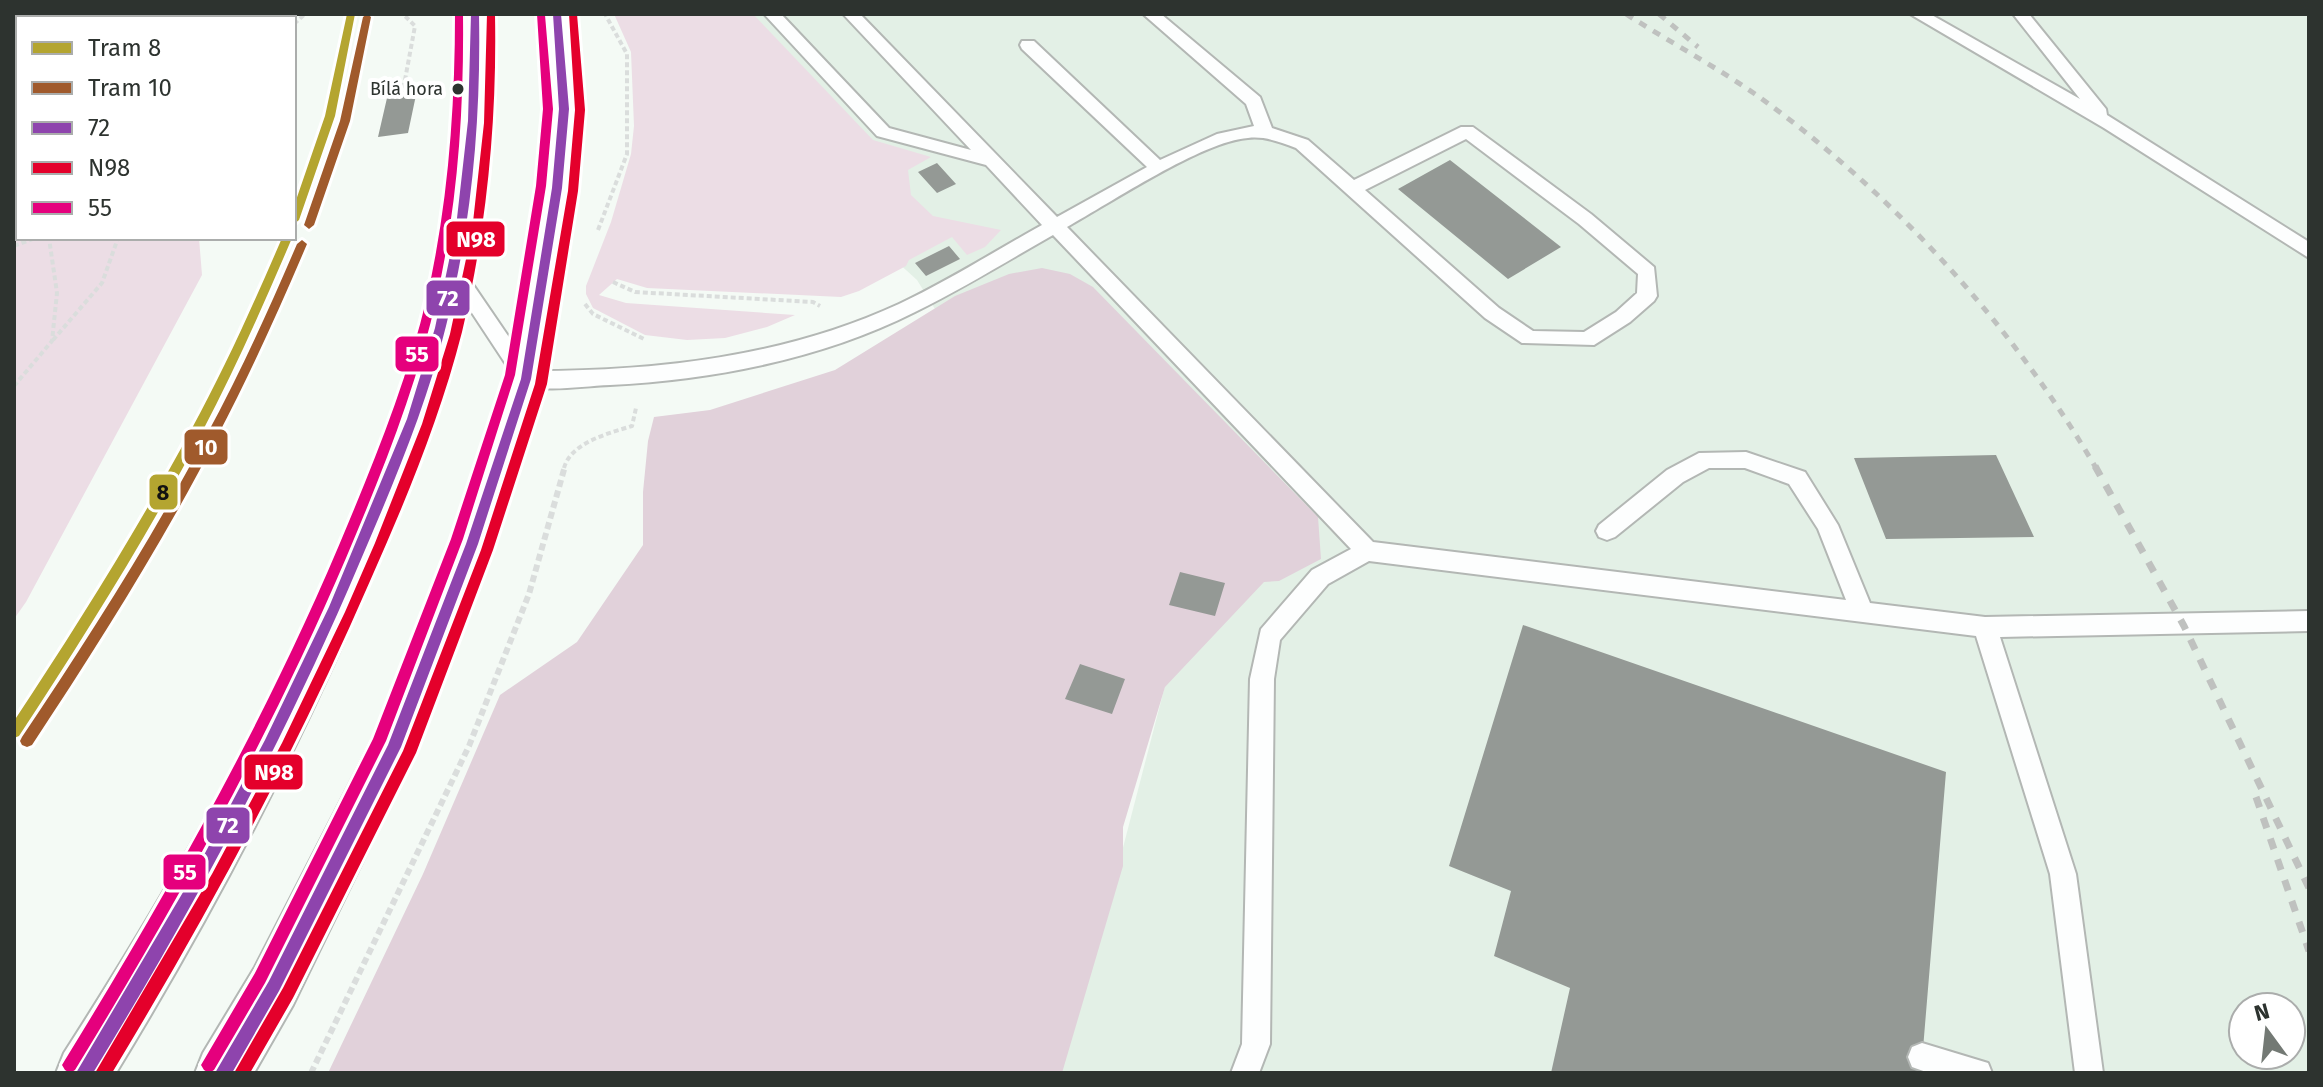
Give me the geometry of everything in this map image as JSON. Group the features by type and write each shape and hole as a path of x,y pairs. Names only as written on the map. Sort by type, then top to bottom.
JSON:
{"main road":[{"path":"84,1073 210,865 321,644 397,464 421,393 454,272 476,125 478,78 475,14"},
{"path":"223,1073 274,986 394,747 472,544 526,379 557,188 563,65 557,14"}],"lane":[{"path":"772,14 883,132 988,160"},
{"path":"851,14 1367,551"},
{"path":"1151,14 1254,101 1265,133"},
{"path":"1918,14 2110,124 2309,251"},
{"path":"2021,14 2110,124"},
{"path":"1028,45 1158,168"},
{"path":"454,272 526,379 581,380 700,370 753,361 868,326 907,308 1158,168 1194,149 1243,130 1302,144 1492,313 1529,338 1587,340 1623,317 1647,296 1647,272 1585,219 1467,131 1353,188"},
{"path":"1607,531 1675,476 1706,459 1746,460 1797,478 1827,525 1862,612"},
{"path":"1245,1073 1256,1044 1262,679 1269,636 1320,577 1367,551 1985,627 2309,621"},
{"path":"1985,627 2063,874 2089,1073"},
{"path":"1922,1057 1978,1073"}],"path":[{"path":"402,96 415,26 403,14"},
{"path":"596,236 627,154 627,54 605,14"},
{"path":"49,240 57,293 52,341"},
{"path":"14,386 102,283 117,240"},
{"path":"613,282 635,292 813,302 828,310"},
{"path":"584,303 593,314 650,341"},
{"path":"311,1073 400,895 469,746 529,594 566,461"}],"shaded area":[{"path":"14,14 204,14 16,16 16,240 199,240 202,275 14,619"},
{"path":"614,14 753,14 873,140 931,157 908,170 911,195 933,216 1001,230 985,247 967,255 952,237 909,260 906,266 841,297 647,288 617,279 599,295 626,303 795,315 767,327 725,338 687,340 645,335 593,308 586,294 586,286 611,222 631,154 634,126 631,52"},
{"path":"624,14 2309,14 2309,1073 1050,1073 1105,917 1166,682 917,280"},
{"path":"1042,268 1070,274 1093,287 1318,517 1321,559 1279,581 1264,582 1165,687 1123,827 1123,866 1062,1073 328,1073 423,874 500,695 577,642 643,545 643,492 648,441 654,417 710,410 835,370 955,296 1009,274"}],"building":[{"path":"416,95 408,133 378,137 387,98"},
{"path":"1450,160 1561,247 1508,279 1398,189"},
{"path":"937,163 956,184 937,193 918,172"},
{"path":"949,246 960,259 926,276 915,263"},
{"path":"1996,455 2034,537 1886,539 1854,458"},
{"path":"1180,572 1225,583 1215,616 1169,605"},
{"path":"1523,625 1946,772 1921,1073 1551,1073 1570,988 1494,956 1511,891 1449,866"},
{"path":"1080,664 1125,679 1112,714 1065,699"}],"railway":[{"path":"1626,14 1755,94 1806,132 1901,217 1945,263 2026,362 2096,468"},
{"path":"1659,14 1698,47"},
{"path":"2095,466 2184,626 2309,888"},
{"path":"2256,797 2309,951"}],"tram line":[{"name":"8","path":"296,214 330,116 351,14"},
{"name":"10","path":"309,225 345,121 367,17"},
{"name":"8","path":"14,732 91,613 163,492 229,367 286,240"},
{"name":"10","path":"27,741 105,622 178,500 244,374 302,244"}],"transit line":[{"name":"55","path":"70,1065 148,937 255,740 320,605 395,418 416,358 445,226 457,121 459,14"},
{"name":"72","path":"84,1073 200,877 270,744 335,607 412,419 441,328 461,227 473,121 475,14"},
{"name":"N98","path":"103,1073 217,879 287,747 351,612 428,424 456,334 477,231 489,123 491,14"},
{"name":"72","path":"223,1073 274,986 394,747 472,544 526,379 557,188 564,109 557,14"},
{"name":"N98","path":"242,1073 288,993 409,753 487,550 541,384 573,191 580,110 573,14"},
{"name":"55","path":"209,1065 260,978 379,741 457,539 510,375 541,186 548,109 541,15"}],"place":[{"name":"Bílá hora","path":"458,89"}]}
